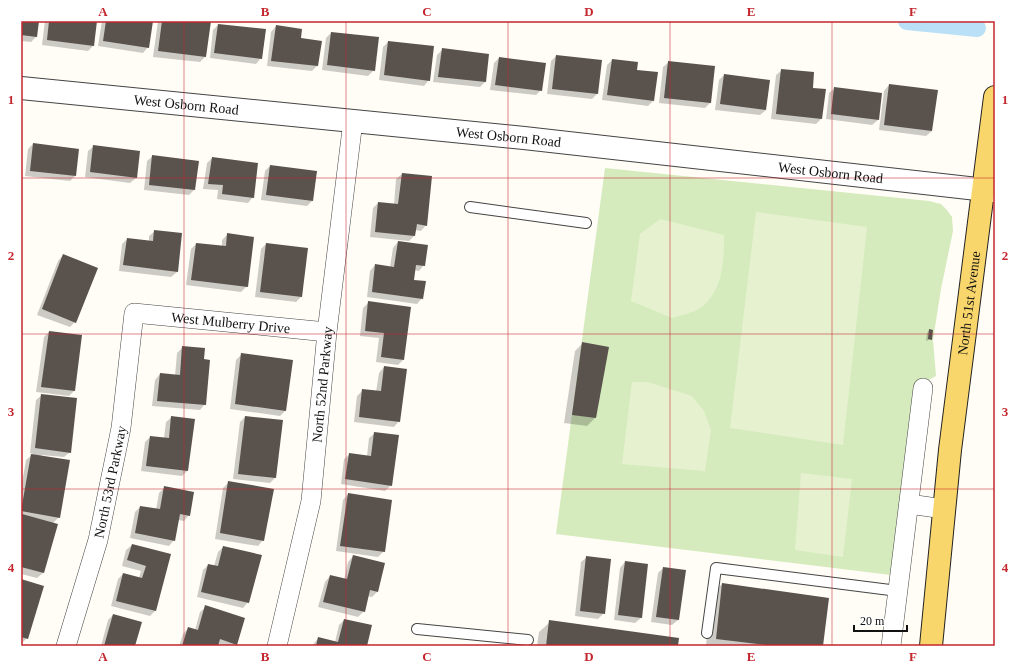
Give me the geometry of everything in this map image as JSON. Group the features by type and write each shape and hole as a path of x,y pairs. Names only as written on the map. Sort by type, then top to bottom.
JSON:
{"main road":[{"name":"North 51st Avenue","path":"931,646 944,509 989,190 995,97"}],"street":[{"name":"West Osborn Road","path":"21,88 597,145 989,190"},
{"name":"North 52nd Parkway","path":"277,646 311,501 327,332 352,121"},
{"name":"West Mulberry Drive","path":"134,313 327,332"},
{"name":"North 53rd Parkway","path":"66,646 98,540 118,443 134,313"},
{"path":"891,646 923,388"},
{"path":"909,504 944,509"}],"lane":[{"path":"470,207 586,223"},
{"path":"707,633 716,568 898,591"},
{"path":"417,629 528,640"}],"green space":[{"path":"605,168 929,201 941,204 952,217 953,231 941,289 933,340 936,376 914,388 891,575 556,534"},
{"path":"756,212 867,227 843,445 730,428"},
{"path":"660,219 724,235 724,254 721,274 709,300 699,309 672,318 631,301 640,234"},
{"path":"632,382 648,382 692,396 704,411 711,430 705,471 622,464"},
{"path":"801,473 852,479 843,557 795,550"}],"building":[{"path":"21,21 39,21 37,37 21,35"},
{"path":"49,21 97,21 94,46 47,40"},
{"path":"106,21 153,21 149,48 103,41"},
{"path":"162,21 211,21 206,57 158,51"},
{"path":"218,24 266,29 262,59 214,53"},
{"path":"276,25 302,29 301,38 322,41 318,66 271,61"},
{"path":"331,32 379,37 375,71 327,65"},
{"path":"388,41 434,46 430,81 384,75"},
{"path":"442,48 489,54 486,82 438,77"},
{"path":"556,55 602,60 598,94 552,89"},
{"path":"499,57 546,63 542,91 495,85"},
{"path":"612,59 638,62 637,70 658,72 654,101 607,95"},
{"path":"668,61 715,66 711,103 664,98"},
{"path":"781,69 814,72 813,88 826,89 822,119 776,114"},
{"path":"724,74 770,80 766,110 720,104"},
{"path":"889,84 938,90 932,131 884,125"},
{"path":"834,87 882,93 879,120 831,114"},
{"path":"33,143 79,149 76,176 30,171"},
{"path":"93,145 140,151 137,178 90,172"},
{"path":"152,155 199,161 195,190 149,185"},
{"path":"212,157 258,163 254,198 222,194 223,185 208,184"},
{"path":"270,165 317,171 313,201 266,195"},
{"path":"402,173 432,176 427,226 417,224 415,236 375,232 378,202 398,204"},
{"path":"154,230 182,233 178,272 123,265 127,238 153,241"},
{"path":"227,233 254,237 248,287 191,280 196,243 226,246"},
{"path":"398,241 428,245 425,266 416,265 414,280 426,281 423,299 372,292 375,264 394,267"},
{"path":"266,243 308,248 302,297 260,292"},
{"path":"63,254 98,268 76,323 42,309"},
{"path":"368,301 411,307 404,360 381,357 384,333 365,331"},
{"path":"929,329 933,330 932,340 928,339"},
{"path":"49,331 82,335 75,391 41,387"},
{"path":"582,342 609,347 596,418 572,415"},
{"path":"182,346 205,348 204,359 210,360 206,405 157,401 160,373 180,375"},
{"path":"241,353 293,360 286,411 235,404"},
{"path":"384,366 407,369 400,422 359,417 362,389 381,391"},
{"path":"41,394 77,398 71,453 35,448"},
{"path":"171,416 195,419 188,471 146,466 150,436 169,438"},
{"path":"245,416 283,420 276,478 238,474"},
{"path":"374,432 399,435 392,486 345,479 349,453 371,456"},
{"path":"31,454 70,460 60,518 21,511"},
{"path":"228,481 274,489 264,541 220,533"},
{"path":"164,486 194,492 190,516 180,514 175,541 135,533 140,506 160,509"},
{"path":"348,493 392,500 385,552 340,546"},
{"path":"22,514 58,524 44,573 21,567"},
{"path":"132,544 171,554 156,611 116,601 123,573 142,578 146,566 127,560"},
{"path":"223,546 262,555 249,603 201,592 208,564 218,566"},
{"path":"353,555 385,563 378,592 370,590 365,612 323,602 330,575 347,579"},
{"path":"586,556 611,559 605,614 580,611"},
{"path":"625,561 648,564 642,618 618,615"},
{"path":"663,567 686,570 679,620 656,617"},
{"path":"21,579 44,586 28,639 21,637"},
{"path":"722,583 829,598 823,646 774,646 716,639"},
{"path":"205,605 245,618 237,645 220,639 218,646 182,646 188,627 198,630"},
{"path":"113,614 142,622 135,646 104,646"},
{"path":"344,619 372,625 367,646 316,646 318,637 338,642"},
{"path":"549,620 679,638 678,646 546,646"}],"waterway":[{"path":"907,21 977,28"}]}
